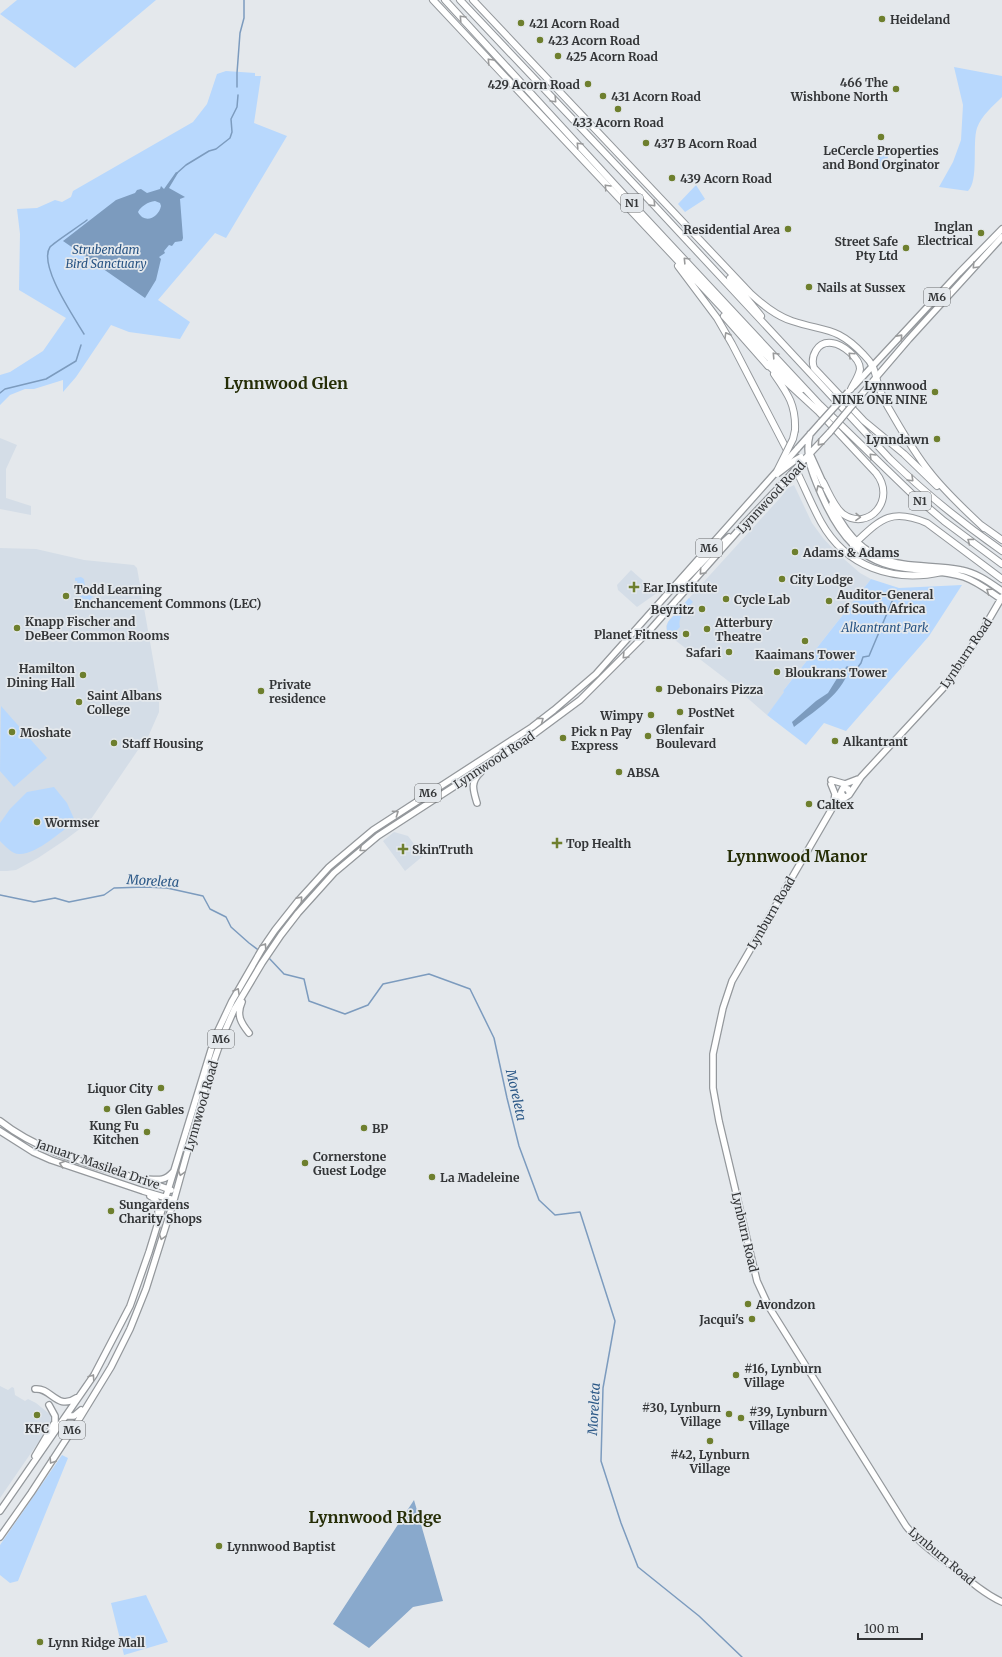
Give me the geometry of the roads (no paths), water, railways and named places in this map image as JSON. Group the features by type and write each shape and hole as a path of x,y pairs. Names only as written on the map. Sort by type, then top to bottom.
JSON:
{"highway":[{"path":"433,0 786,376 820,404"},
{"name":"N1","path":"445,0 639,211 820,404 911,493 944,521 1002,564"},
{"name":"N1","path":"460,0 890,459 918,486 976,533 1002,551"},
{"path":"473,0 762,304 776,314 791,320 826,329 841,335 853,343 874,366 881,394 909,443 920,459 936,480 984,528"},
{"path":"634,215 683,272 717,318 777,431 822,523 836,543 853,558 887,574 907,575 942,572"},
{"path":"699,239 790,352"},
{"path":"687,271 767,364 818,411 876,472 883,482 883,500 879,508 871,515 862,518 853,518 844,514 837,507 823,482"},
{"path":"850,391 860,369 855,358 834,343 827,343 819,346 813,354 812,360 814,368 822,377 864,421 904,454 964,512 1002,540"},
{"path":"767,364 791,400 795,414 795,430 793,439 777,472"},
{"path":"855,543 871,528 885,519 900,515 913,517 932,526 1002,579"}],"main road":[{"name":"Lynnwood Road","path":"0,1511 94,1374 122,1323 140,1279 155,1233 215,1037 232,1001 254,962 275,930 312,884 348,849 400,811 532,727 596,674 768,483 810,434 1002,228"},
{"path":"987,243 992,241 1002,232"},
{"name":"Lynnwood Road","path":"0,1537 31,1493 111,1367 146,1289 174,1200 219,1046 234,1010 262,963 281,935 318,890 355,854 384,832 526,740 580,700 599,682 650,630 744,524 830,432 877,376 1002,238"},
{"path":"810,434 806,457 834,521 843,534 868,552 890,561 904,564 962,570 985,579 1002,590"},
{"path":"806,457 823,482 840,520 848,533 855,543 869,557 892,566 942,572 965,578 978,583 1001,598"},
{"path":"777,472 794,461 806,457"},
{"path":"641,623 648,620 704,560 744,524"},
{"name":"Lynburn Road","path":"1001,598 978,638 948,683 833,806 732,982 726,996 713,1054 713,1088 719,1121 757,1281 770,1307 906,1526 914,1536 937,1555 982,1590 1002,1602"},
{"path":"477,803 473,790 473,783 478,774 488,765"},
{"path":"833,806 835,794 831,782 845,784 859,778"},
{"path":"248,987 239,1012 241,1022 249,1033"},
{"name":"January Masilela Drive","path":"0,1121 13,1131 50,1150 176,1192"},
{"name":"January Masilela Drive","path":"0,1131 33,1152 51,1160 174,1200"},
{"path":"131,1176 165,1180 174,1171"},
{"path":"143,1191 155,1198 158,1203 155,1233"},
{"path":"67,1414 74,1416 78,1414 122,1343"},
{"path":"35,1389 42,1390 61,1402 70,1402 78,1397"},
{"path":"30,1469 37,1453 56,1422 55,1416 49,1405"},
{"path":"70,1432 76,1422 74,1416"}],"waterway":[{"path":"237,87 240,33 244,18 244,0"},
{"path":"177,173 186,165 209,151 216,149 230,138 232,132 231,119 237,107 238,95"},
{"path":"84,334 66,304 53,278 49,266 48,255 52,245 87,220"},
{"path":"0,393 5,389 46,379 76,361 81,345"},
{"path":"845,670 847,667 853,668 855,671 861,663 863,657 869,656 893,599"},
{"name":"Moreleta","path":"0,895 34,902 55,898 69,902 104,895 114,888 145,887 167,888 203,896 210,909 226,917 231,927 265,955"},
{"name":"Moreleta","path":"268,957 284,974 304,979 309,1001 345,1014 368,1005 383,984 429,974 470,989 494,1038 519,1146 539,1200 555,1215 580,1212 615,1321 603,1388 601,1461 621,1523 638,1567 699,1616 742,1657"}],"place":[{"name":"Heideland","path":"882,19"},
{"name":"421 Acorn Road","path":"521,23"},
{"name":"423 Acorn Road","path":"540,40"},
{"name":"425 Acorn Road","path":"558,56"},
{"name":"429 Acorn Road","path":"588,84"},
{"name":"466 The Wishbone North","path":"896,89"},
{"name":"431 Acorn Road","path":"603,96"},
{"name":"433 Acorn Road","path":"618,109"},
{"name":"LeCercle Properties and Bond Orginator","path":"881,137"},
{"name":"437 B Acorn Road","path":"646,143"},
{"name":"439 Acorn Road","path":"672,178"},
{"name":"Residential Area","path":"788,229"},
{"name":"Inglan Electrical","path":"981,233"},
{"name":"Street Safe Pty Ltd","path":"906,248"},
{"name":"Nails at Sussex","path":"809,287"},
{"name":"Lynnwood NINE ONE NINE","path":"935,392"},
{"name":"Lynndawn","path":"937,439"},
{"name":"Adams & Adams","path":"795,552"},
{"name":"City Lodge","path":"782,579"},
{"name":"Ear Institute","path":"634,587"},
{"name":"Todd Learning Enchancement Commons (LEC)","path":"66,596"},
{"name":"Cycle Lab","path":"726,599"},
{"name":"Auditor-General of South Africa","path":"829,601"},
{"name":"Beyritz","path":"702,609"},
{"name":"Knapp Fischer and DeBeer Common Rooms","path":"17,628"},
{"name":"Atterbury Theatre","path":"707,629"},
{"name":"Planet Fitness","path":"686,634"},
{"name":"Kaaimans Tower","path":"805,641"},
{"name":"Safari","path":"729,652"},
{"name":"Bloukrans Tower","path":"777,672"},
{"name":"Hamilton Dining Hall","path":"83,675"},
{"name":"Debonairs Pizza","path":"659,689"},
{"name":"Private residence","path":"261,691"},
{"name":"Saint Albans College","path":"79,702"},
{"name":"PostNet","path":"680,712"},
{"name":"Wimpy","path":"651,715"},
{"name":"Moshate","path":"12,732"},
{"name":"Glenfair Boulevard","path":"648,736"},
{"name":"Pick n Pay Express","path":"563,738"},
{"name":"Alkantrant","path":"835,741"},
{"name":"Staff Housing","path":"114,743"},
{"name":"ABSA","path":"619,772"},
{"name":"Caltex","path":"809,804"},
{"name":"Wormser","path":"37,822"},
{"name":"Top Health","path":"557,843"},
{"name":"SkinTruth","path":"403,849"},
{"name":"Liquor City","path":"161,1088"},
{"name":"Glen Gables","path":"107,1109"},
{"name":"BP","path":"364,1128"},
{"name":"Kung Fu Kitchen","path":"147,1132"},
{"name":"Cornerstone Guest Lodge","path":"305,1163"},
{"name":"La Madeleine","path":"432,1177"},
{"name":"Sungardens Charity Shops","path":"111,1211"},
{"name":"Avondzon","path":"748,1304"},
{"name":"Jacqui's","path":"752,1319"},
{"name":"#16, Lynburn Village","path":"736,1375"},
{"name":"#30, Lynburn Village","path":"729,1414"},
{"name":"KFC","path":"37,1415"},
{"name":"#39, Lynburn Village","path":"741,1418"},
{"name":"#42, Lynburn Village","path":"710,1441"},
{"name":"Lynnwood Baptist","path":"219,1546"},
{"name":"Lynn Ridge Mall","path":"40,1642"}],"district":[{"name":"Lynnwood Glen","path":"286,383"},
{"name":"Lynnwood Manor","path":"797,856"},
{"name":"Lynnwood Ridge","path":"375,1517"}],"park label":[{"name":"Strubendam Bird Sanctuary","path":"106,256"},
{"name":"Alkantrant Park","path":"885,627"}]}
